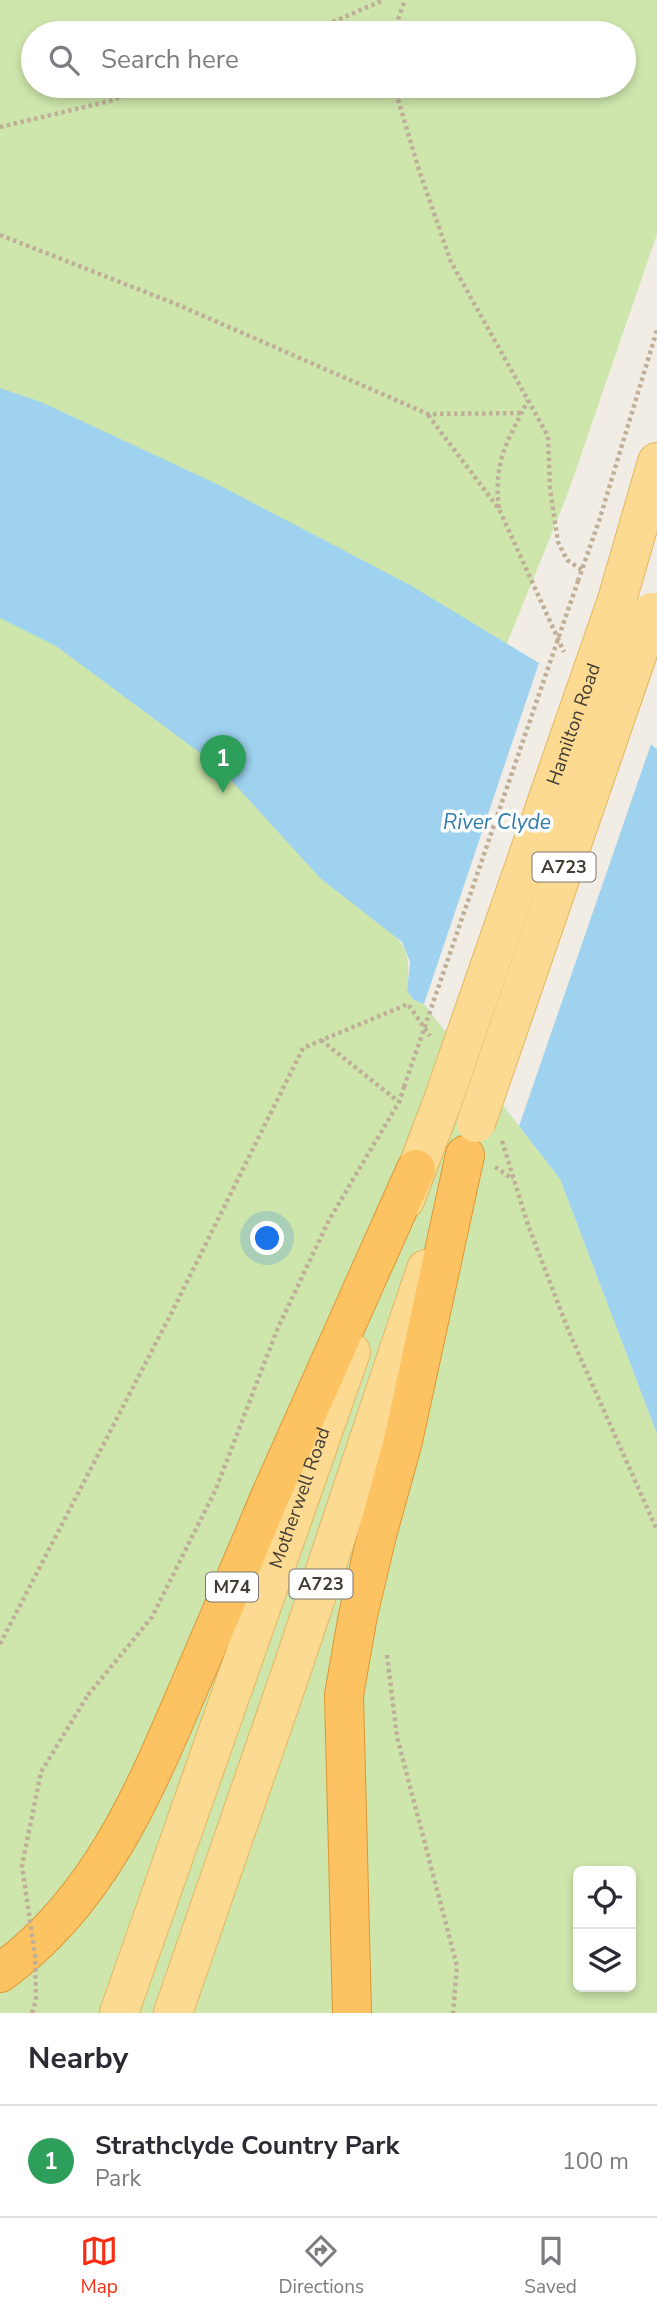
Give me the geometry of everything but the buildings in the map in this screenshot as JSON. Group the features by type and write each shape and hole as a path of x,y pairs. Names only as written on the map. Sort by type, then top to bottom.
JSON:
{"highway":[{"path":"352,2013 344,1696 376,1535 403,1441 476,1146"},
{"name":"M74","path":"0,1973 45,1934 77,1900 101,1868 154,1770 270,1498 416,1169"}],"main road":[{"name":"Hamilton Road","path":"476,1146 642,603 657,462"},
{"name":"Hamilton Road","path":"442,1103 642,603"},
{"name":"Motherwell Road","path":"119,2013 296,1505 442,1103"},
{"name":"A723","path":"173,2013 476,1146"}],"path":[{"path":"335,21 384,0"},
{"path":"397,21 404,0"},
{"path":"0,127 116,98"},
{"path":"398,98 451,262 548,436 550,489 558,542 567,561 582,570"},
{"path":"0,235 176,304 428,414 522,413"},
{"path":"32,2013 36,2000 35,1955 22,1866 41,1772 88,1695 152,1617 216,1489 277,1330 329,1220 399,1102 582,570 657,330"},
{"path":"499,509 496,484 501,452 528,400"},
{"path":"428,414 499,509 566,659"},
{"path":"321,1040 399,1102"},
{"path":"0,1644 173,1310 303,1048"},
{"path":"476,1146 497,1170 514,1180"},
{"path":"528,1225 569,1332 657,1530"},
{"path":"386,1645 397,1737 457,1966 453,2013"}],"green space":[{"path":"0,0 657,0 657,234 568,493 390,932 406,952 407,991 414,1000 424,1004 560,1179 657,1434 657,2013 0,2013"}],"water":[{"name":"River Clyde","path":"0,388 41,402 217,484 410,585 539,663 657,749 657,1434 560,1179 424,1004 414,1000 407,991 410,962 402,942 320,878 219,767 56,646 0,618"}],"pier":[{"path":"539,663 651,744 519,1126 424,1004"}],"place":[{"name":"Strathclyde Country Park","path":"223,793"}]}
